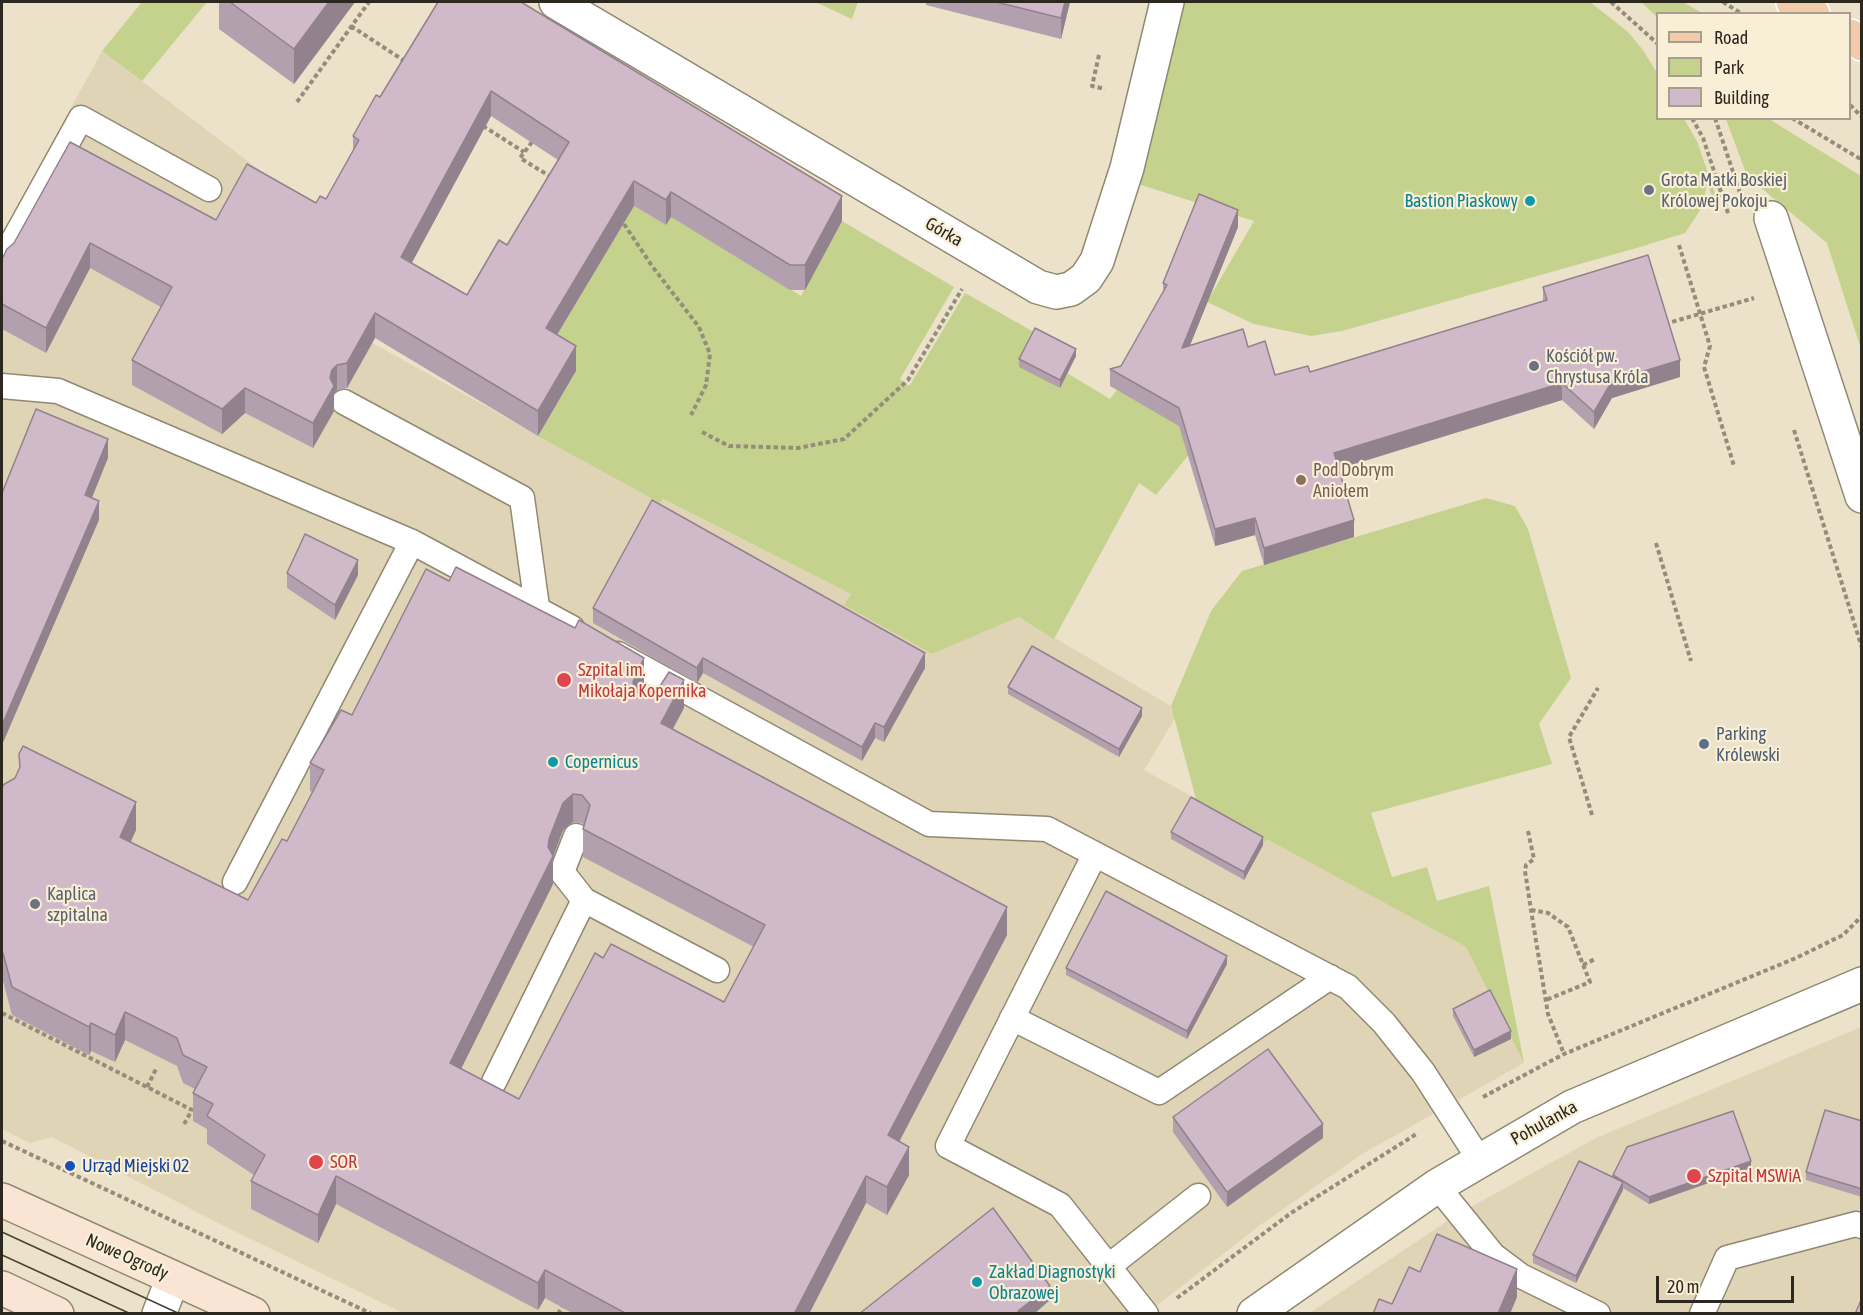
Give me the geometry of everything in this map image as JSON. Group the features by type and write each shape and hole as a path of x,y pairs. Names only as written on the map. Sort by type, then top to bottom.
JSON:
{"main road":[{"path":"1793,2 1809,12"},
{"name":"Nowe Ogrody","path":"2,1200 253,1314"},
{"path":"2,1288 57,1314"}],"street":[{"name":"Górka","path":"556,2 1038,287 1056,292 1071,289 1086,278 1097,261 1122,188 1167,2"},
{"path":"1771,218 1862,496"},
{"name":"Pohulanka","path":"1254,1314 1437,1186 1572,1107 1862,984"},
{"path":"159,1314 173,1278"}],"lane":[{"path":"2,261 81,118 209,189"},
{"path":"2,386 58,391 412,542 537,607 658,691 929,824 1047,829 1330,977 1348,987 1384,1023 1423,1072 1479,1160"},
{"path":"344,402 522,498 537,607"},
{"path":"235,882 412,542"},
{"path":"576,836 562,872 584,900 717,970"},
{"path":"1095,854 948,1146 1060,1205 1146,1314"},
{"path":"494,1082 584,900"},
{"path":"1012,1018 1159,1092 1330,977"},
{"path":"1437,1186 1492,1255 1521,1276 1598,1314"},
{"path":"1109,1266 1198,1196"},
{"path":"1702,1314 1727,1258 1856,1224 1862,1226"}],"path":[{"path":"297,102 369,2"},
{"path":"1611,2 1656,42"},
{"path":"1723,2 1739,12"},
{"path":"351,26 404,60 400,65"},
{"path":"1100,55 1092,86 1114,91"},
{"path":"1851,106 1862,117"},
{"path":"1693,120 1703,138 1729,217"},
{"path":"1716,120 1736,178"},
{"path":"1795,120 1862,160"},
{"path":"475,121 524,152"},
{"path":"531,142 520,158 560,183"},
{"path":"624,224 652,266 699,327 710,354 706,385 691,415"},
{"path":"1679,245 1710,346 1704,367 1734,466"},
{"path":"702,432 729,446 798,448 844,439 908,380 982,254"},
{"path":"1751,288 1757,310"},
{"path":"1664,325 1754,298"},
{"path":"1792,422 1862,648"},
{"path":"1656,543 1691,661"},
{"path":"1592,815 1569,737 1598,688"},
{"path":"1528,831 1534,859 1529,861 1525,871 1531,910 1548,1014 1564,1054"},
{"path":"1531,910 1548,913 1568,927 1590,982 1546,1000"},
{"path":"1583,964 1595,959"},
{"path":"2,1013 192,1110 183,1125"},
{"path":"147,1087 156,1069"},
{"path":"2,1141 372,1314"},
{"path":"559,1313 562,1307"}],"shaded area":[{"name":"Szpital im. Mikołaja Kopernika","path":"102,51 302,202 369,341 660,503 662,499 851,594 845,605 932,654 1019,617 1171,706 1175,718 1144,770 1466,947 1524,1063 1362,1154 1259,1226 1146,1314 403,1313 222,1225 52,1137 30,1143 2,1129 2,235"},
{"name":"Szpital MSWiA","path":"1861,1027 1861,1313 1308,1314 1458,1214 1596,1138"}],"green space":[{"path":"142,2 207,2 142,81 102,51"},
{"path":"815,2 858,2 852,19"},
{"path":"1185,2 1590,2 1628,32 1643,50 1656,71 1656,120 1685,120 1697,141 1720,208 1716,209 1707,182 1703,206 1685,233 1342,331 1311,336 1254,324 1207,302 1254,221 1138,184"},
{"path":"1641,2 1683,2 1700,12 1656,12 1656,16"},
{"path":"1726,120 1771,120 1861,176 1861,349 1827,243 1747,176"},
{"path":"634,206 666,225 671,217 801,296 842,221 954,287 900,379 907,385 910,385 965,293 1076,356 1067,373 1110,399 1117,390 1179,361 1195,447 1156,495 1139,483 1054,639 1019,617 932,654 844,605 851,594 663,499 660,503 538,436 576,372 546,353"},
{"path":"1486,498 1515,506 1528,529 1571,678 1539,724 1552,764 1371,813 1392,877 1427,867 1437,901 1489,886 1524,1063 1466,947 1267,839 1263,844 1193,805 1196,799 1171,706 1211,611 1242,571"}],"building":[{"path":"230,2 329,2 294,49"},
{"path":"438,2 521,2 842,196 805,265 790,265 671,192 666,200 634,181 546,328 576,346 538,411 375,313 347,363 337,365 332,370 330,378 334,386 313,423 245,388 222,409 132,360 172,287 90,243 46,328 2,304 2,259 7,249 14,243 70,142 216,220 247,164 316,203 320,196 326,199 359,140 353,136 376,95 380,97","holes":["491,91 569,142 507,245 499,240 467,295 401,257"]},
{"path":"996,2 1065,2 1061,18"},
{"path":"1199,194 1238,210 1182,348 1243,329 1248,347 1265,341 1275,375 1308,366 1310,372 1547,300 1543,287 1648,255 1680,360 1612,381 1594,412 1562,383 1334,453 1354,520 1264,548 1255,518 1215,529 1179,408 1110,369 1121,366 1167,285 1163,283"},
{"path":"1035,328 1076,349 1060,380 1019,359"},
{"path":"36,409 108,439 85,495 99,501 2,725 2,493"},
{"path":"652,500 925,653 884,727 875,723 862,747 703,658 697,668 593,608"},
{"path":"305,534 358,560 335,605 287,573"},
{"path":"456,567 575,628 579,620 644,658 633,682 635,690 640,695 655,694 669,672 684,680 661,723 1007,907 888,1135 909,1147 887,1187 866,1176 794,1314 627,1314 545,1270 538,1283 336,1176 318,1215 251,1181 265,1155 207,1116 213,1104 193,1093 207,1067 183,1055 177,1038 125,1012 115,1035 91,1023 89,1027 12,987 2,953 2,789 3,785 15,778 20,767 19,754 23,746 136,802 120,837 248,900 282,839 287,841 324,770 310,763 341,710 352,715 426,569 449,581","holes":["573,794 582,795 590,805 583,829 765,925 724,1002 611,944 603,958 595,953 519,1099 450,1063 553,856 548,847 549,839 563,803"]},
{"path":"1032,646 1142,708 1119,749 1008,687"},
{"path":"1191,797 1263,837 1244,872 1171,832"},
{"path":"1106,891 1227,956 1187,1031 1066,968"},
{"path":"1490,990 1511,1031 1474,1050 1453,1009"},
{"path":"1268,1049 1323,1124 1227,1192 1173,1117"},
{"path":"1825,1110 1862,1121 1862,1189 1806,1172"},
{"path":"1733,1111 1751,1161 1649,1197 1613,1175 1627,1147"},
{"path":"1579,1161 1623,1182 1576,1276 1533,1255"},
{"name":"Zakład Diagnostyki Obrazowej","path":"993,1208 1050,1286 1018,1311 1020,1314 859,1314"},
{"path":"1437,1234 1517,1269 1499,1311 1505,1314 1373,1314 1379,1299 1392,1304 1409,1267 1420,1272"},
{"path":"1862,1298 1862,1314 1855,1314"}],"tram line":[{"path":"2,1232 180,1314"},
{"path":"2,1255 131,1314"}],"place":[{"name":"Grota Matki Boskiej Królowej Pokoju","path":"1649,190"},
{"name":"Bastion Piaskowy","path":"1530,201"},
{"name":"Kościół pw. Chrystusa Króla","path":"1534,366"},
{"name":"Pod Dobrym Aniołem","path":"1301,480"},
{"name":"Szpital im. Mikołaja Kopernika","path":"564,680"},
{"name":"Parking Królewski","path":"1704,744"},
{"name":"Copernicus","path":"553,762"},
{"name":"Kaplica szpitalna","path":"35,904"},
{"name":"SOR","path":"316,1162"},
{"name":"Urząd Miejski 02","path":"70,1166"},
{"name":"Szpital MSWiA","path":"1694,1176"},
{"name":"Zakład Diagnostyki Obrazowej","path":"977,1282"}]}
